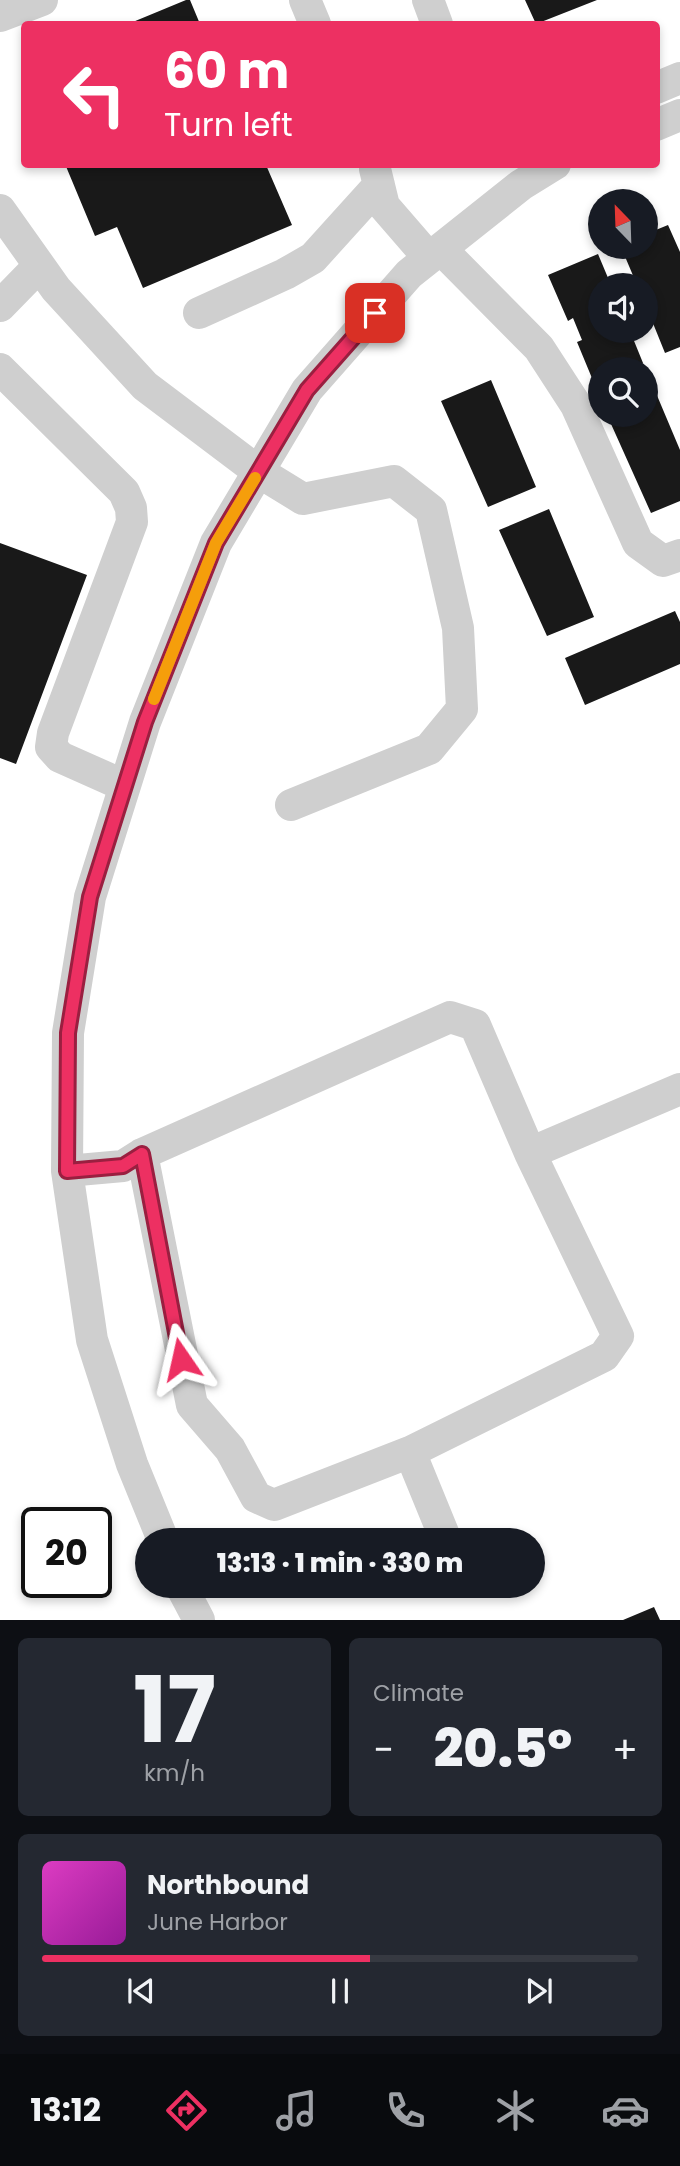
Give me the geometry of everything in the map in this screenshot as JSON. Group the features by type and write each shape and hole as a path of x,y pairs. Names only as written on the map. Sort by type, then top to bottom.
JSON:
{"street":[{"path":"0,16 42,0"},
{"path":"305,0 314,21"},
{"path":"428,0 437,21"},
{"path":"660,86 680,78"},
{"path":"660,123 680,115"},
{"path":"158,1528 132,1464 92,1340 67,1171 68,1033 90,897 145,722 216,543 307,390 409,274 435,254 514,175 540,168"},
{"path":"376,175 384,206 540,348 576,405 638,543 663,561 680,555"},
{"path":"199,313 285,274 313,258 376,175"},
{"path":"0,211 56,289 145,386 259,472 303,499 394,481 431,510 458,628 462,709 429,749 291,805"},
{"path":"0,306 40,266"},
{"path":"0,369 124,492 131,508 132,522 53,733 51,747 60,757 125,786"},
{"path":"67,1171 123,1166 142,1154 450,1017 475,1025 530,1153 618,1336 604,1356 410,1452 274,1504 256,1497 230,1450 192,1405 142,1154"},
{"path":"530,1153 680,1089"},
{"path":"410,1452 441,1528"}],"building":[{"path":"190,0 199,21 135,21"},
{"path":"525,0 597,0 544,21 535,21"},
{"path":"67,168 267,168 292,225 143,288 117,227 95,236"},
{"path":"668,225 680,252 680,347 665,353 658,336 658,273 632,273 626,259 658,259 658,229"},
{"path":"588,258 600,259 606,273 588,273 588,343 635,343 641,357 588,357 588,369 577,342 582,340 573,318 568,321 548,275"},
{"path":"491,380 536,487 488,507 441,401"},
{"path":"658,398 680,450 680,501 651,513 612,427 658,427"},
{"path":"549,509 594,617 547,636 499,530"},
{"path":"0,543 87,575 16,764 0,758"},
{"path":"675,611 680,622 680,664 585,705 565,658"},
{"path":"654,1607 660,1620 623,1620"}],"slow traffic":[{"path":"154,699 216,543 255,478"}],"route":[{"path":"181,1359 142,1154 123,1166 67,1171 68,1033 90,897 145,722 216,543 307,390 375,313"}]}
